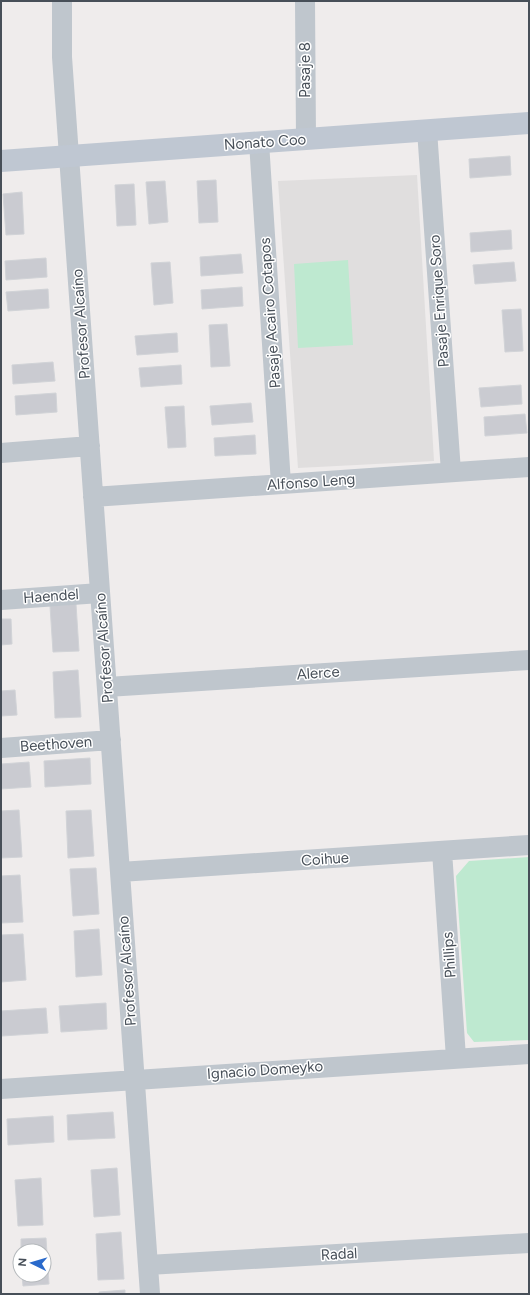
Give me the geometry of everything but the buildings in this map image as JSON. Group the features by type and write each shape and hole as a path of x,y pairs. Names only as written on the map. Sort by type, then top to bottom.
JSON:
{"main road":[{"name":"Nonato Coo","path":"1,161 529,123"}],"street":[{"name":"Profesor Alcaíno","path":"62,1 62,57 150,1294"},
{"name":"Pasaje 8","path":"305,1 306,139"},
{"name":"Pasaje Enrique Soro","path":"428,130 451,472"},
{"name":"Pasaje Acairo Cotapos","path":"259,142 281,484"},
{"path":"1,453 90,446"},
{"name":"Alfonso Leng","path":"94,496 529,467"},
{"name":"Haendel","path":"1,600 100,593"},
{"name":"Alerce","path":"107,687 529,660"},
{"name":"Beethoven","path":"1,748 111,740"},
{"name":"Coihue","path":"120,872 529,845"},
{"name":"Phillips","path":"442,851 456,1058"},
{"name":"Ignacio Domeyko","path":"1,1089 529,1054"},
{"name":"Radal","path":"148,1265 529,1243"}],"shaded area":[{"path":"417,175 434,461 298,468 278,181"}],"green space":[{"path":"348,260 353,345 298,348 294,264"},
{"path":"529,857 529,1040 474,1042 467,1033 456,876 469,861"}]}
